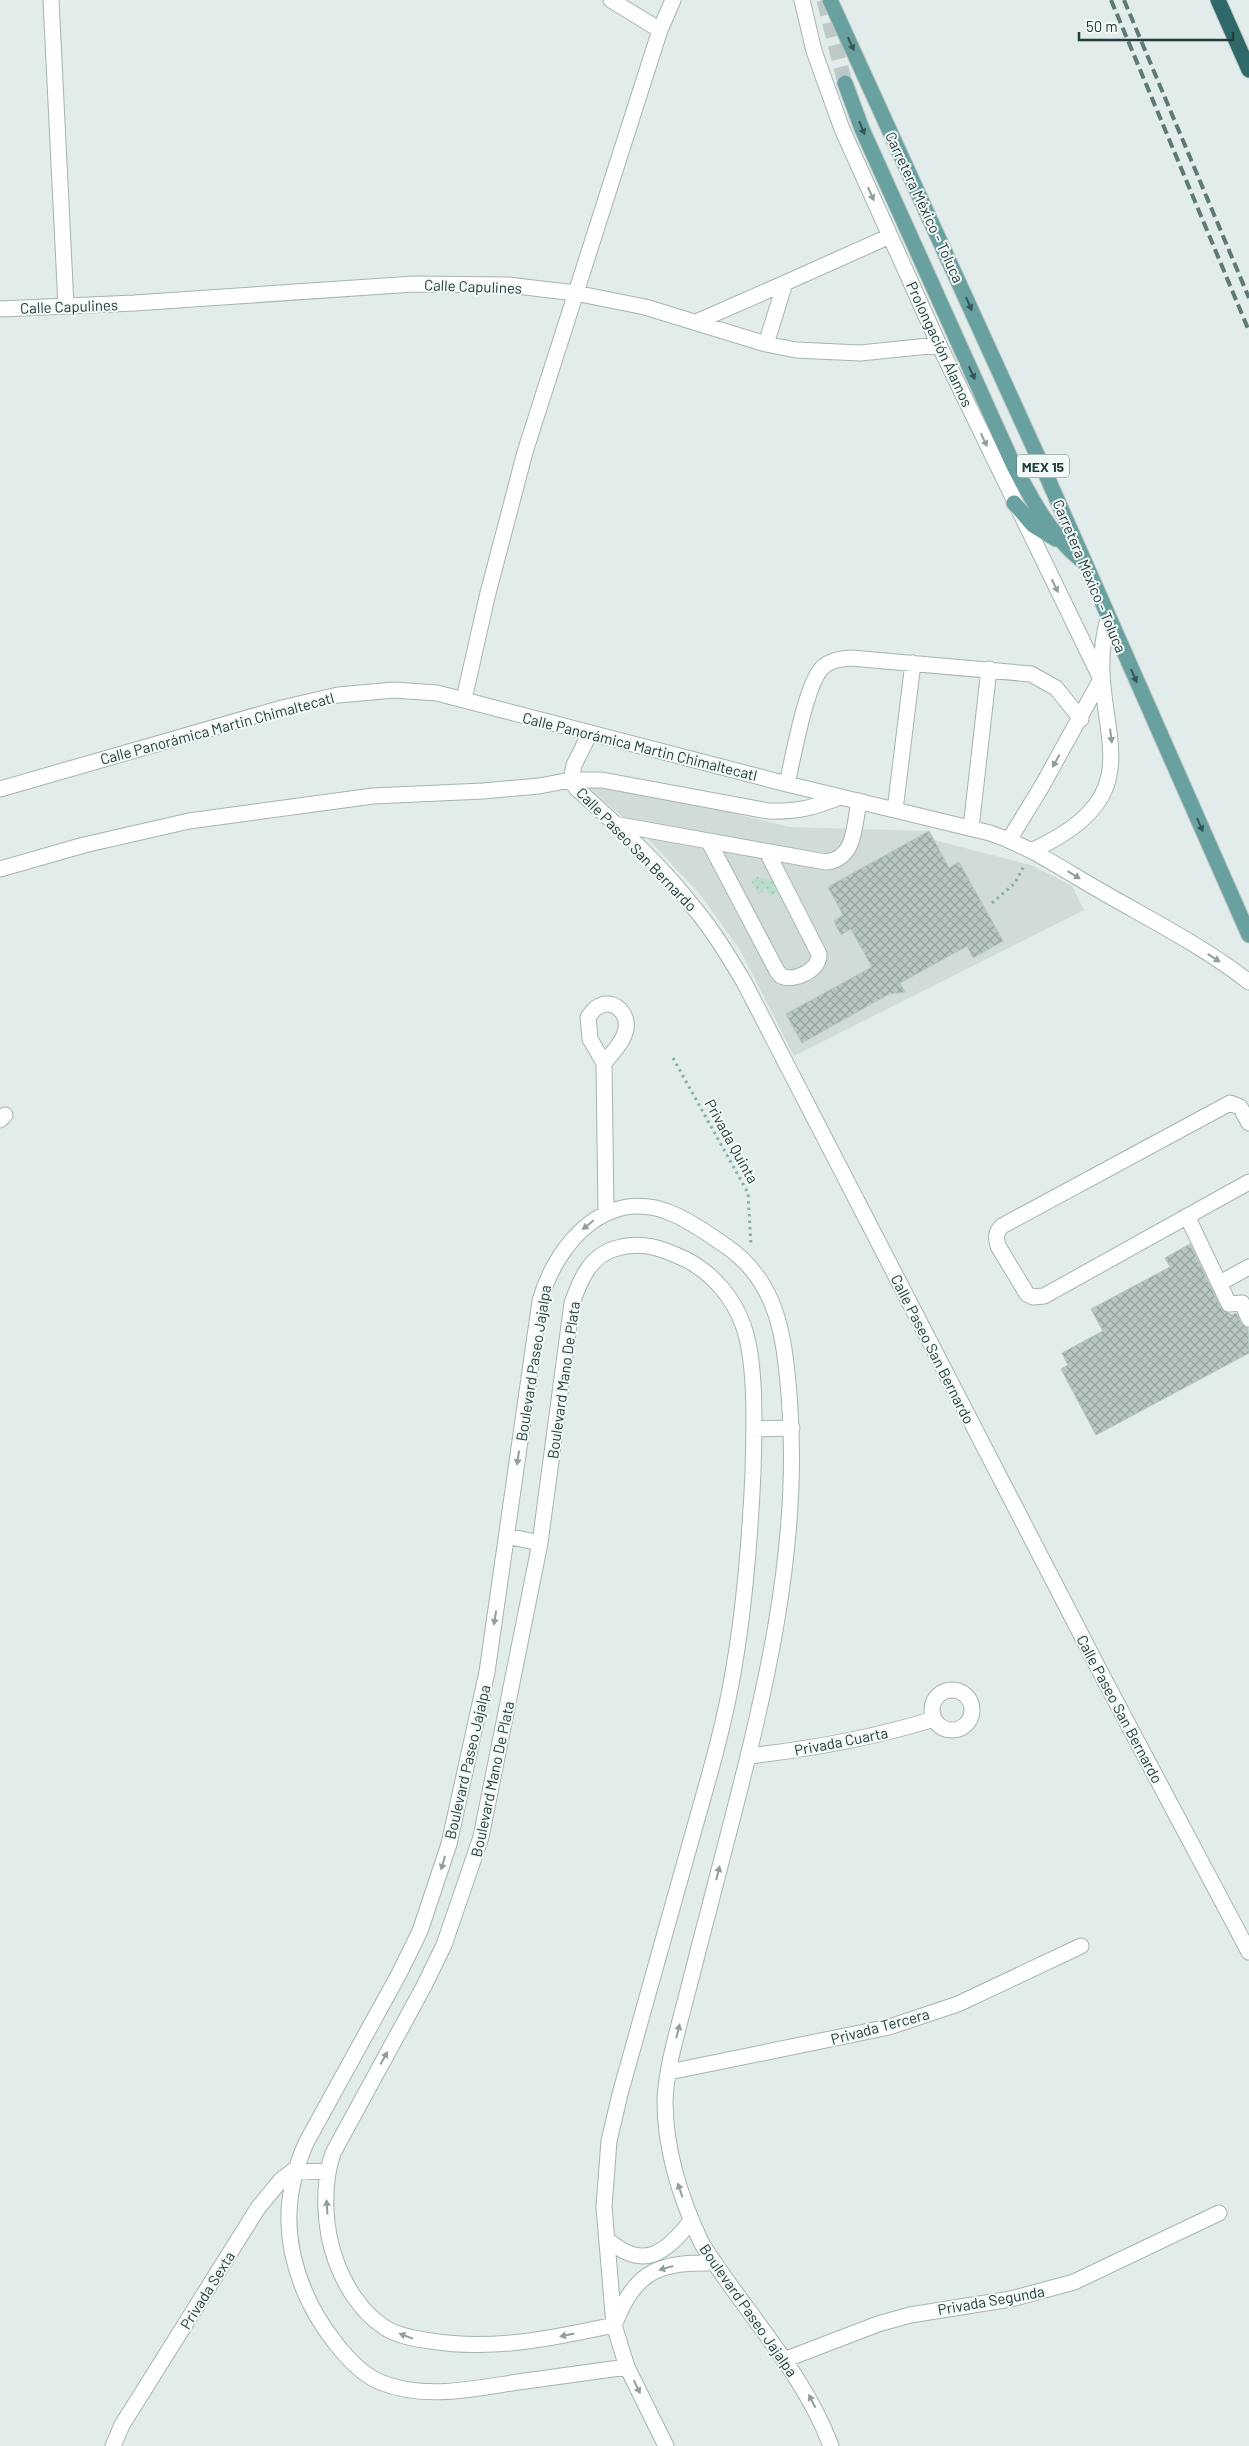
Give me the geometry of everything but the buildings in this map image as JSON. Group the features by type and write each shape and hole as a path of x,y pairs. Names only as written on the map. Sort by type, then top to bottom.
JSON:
{"highway":[{"path":"1218,0 1249,70"}],"main road":[{"name":"Carretera México - Toluca","path":"830,0 1044,470 1249,935"},
{"path":"845,83 862,129 1014,466 1042,516 1063,543 1083,561"},
{"path":"1014,502 1033,525 1063,543"}],"street":[{"path":"51,0 66,306"},
{"path":"611,0 660,30"},
{"path":"464,699 489,588 525,452 574,293 660,30 673,0"},
{"name":"Prolongación Álamos","path":"802,0 814,51 826,88 890,236 939,345 1101,679"},
{"path":"696,322 890,236"},
{"path":"766,344 785,283"},
{"name":"Calle Capulines","path":"0,308 66,306 422,284 508,285 574,293 645,308 766,344 796,350 860,353 939,345"},
{"name":"Prolongación Álamos","path":"1033,850 1077,826 1094,809 1103,793 1112,763 1112,744 1101,679 1101,648 1108,618"},
{"path":"787,784 813,683 824,666 836,660 851,658 1031,674 1056,688 1081,719"},
{"path":"895,810 913,663"},
{"path":"971,828 989,669"},
{"path":"1009,840 1081,719 1101,679"},
{"name":"Calle Panorámica Martin Chimaltecatl","path":"0,789 282,708 338,695 394,690 438,694 464,699 787,784 971,828 1009,840 1033,850 1187,941 1249,982"},
{"path":"571,780 574,766 590,733"},
{"path":"0,869 84,845 180,823 254,811 373,796 483,791 539,786 571,780 602,780 768,811 793,812 815,807 840,797"},
{"name":"Calle Paseo San Bernardo","path":"571,780 577,789 614,824 695,908 721,943 744,982 1100,1670 1249,1952"},
{"path":"614,824 826,862 842,858 848,851 859,801"},
{"path":"709,842 777,971 781,976 792,978 816,967 820,961 819,954 767,852"},
{"path":"604,1063 606,1213"},
{"path":"1249,1123 1240,1107 1230,1103 1002,1226 997,1231 996,1238 998,1246 1026,1294 1033,1297 1044,1296 1249,1182"},
{"name":"Boulevard Paseo Jajalpa","path":"627,2367 457,2391 428,2392 404,2389 378,2381 357,2366 331,2336 310,2305 301,2283 290,2241 289,2201 294,2170 306,2143 335,2087 400,1974 420,1931 434,1895 449,1844 487,1672 534,1340 540,1301 547,1278 557,1258 572,1239 589,1223 606,1213 626,1206 650,1206 670,1212 693,1224 736,1253 752,1270 768,1293 779,1318 785,1354 792,1428 787,1547 765,1684 669,2072 665,2101 668,2130 675,2175 691,2221 714,2263 807,2392 822,2422 831,2446"},
{"path":"1187,1216 1229,1304 1242,1303 1249,1318"},
{"name":"Boulevard Mano De Plata","path":"614,2325 556,2337 500,2345 452,2344 414,2339 384,2328 359,2304 342,2278 332,2250 326,2172 332,2153 423,1988 444,1944 481,1837 540,1543 572,1304 581,1278 593,1261 608,1251 627,1245 648,1244 669,1251 695,1264 713,1278 731,1299 743,1324 750,1350 754,1429 751,1517 734,1667 713,1763 620,2094 609,2141 604,2207 614,2325 627,2367 666,2446"},
{"path":"1220,1282 1249,1267"},
{"path":"754,1429 792,1428"},
{"path":"507,1536 540,1543"},
{"name":"Privada Cuarta","path":"748,1756 831,1745 903,1729 934,1719"},
{"name":"Privada Tercera","path":"669,2072 889,2027 958,2004 1081,1946"},
{"path":"294,2170 326,2172"},
{"name":"Privada Sexta","path":"113,2446 122,2425 258,2208 281,2180 294,2170"},
{"name":"Privada Segunda","path":"784,2360 878,2324 910,2315 1011,2299 1074,2282 1219,2213"},
{"path":"607,2239 620,2251 634,2256 650,2255 665,2250 691,2221"},
{"path":"614,2325 623,2302 634,2286 648,2274 688,2262 714,2263"}],"path":[{"path":"992,903 1015,883 1033,850"},
{"name":"Privada Quinta","path":"673,1058 748,1194 752,1270"}],"shaded area":[{"path":"585,785 695,804 790,827 929,831 934,840 1031,865 1072,886 1084,910 794,1056 740,950 699,893 648,839"}],"green space":[{"path":"757,877 777,881 781,888 770,898 766,888 759,895 751,881"}],"tunnel":[{"path":"824,0 845,83"}],"railway":[{"path":"1111,0 1249,331"},
{"path":"1124,0 1249,298"}]}
